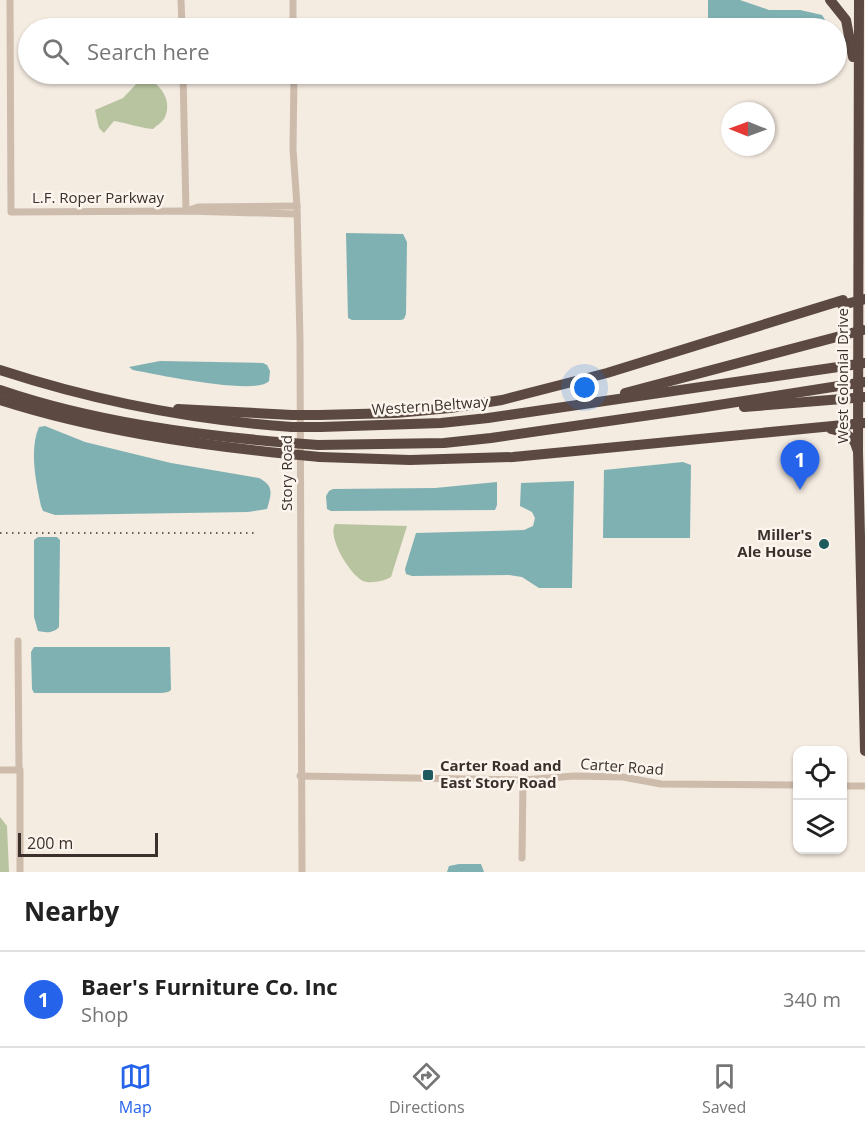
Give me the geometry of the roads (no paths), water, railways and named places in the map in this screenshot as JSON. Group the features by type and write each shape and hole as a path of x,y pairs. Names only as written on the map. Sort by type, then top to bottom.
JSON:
{"highway":[{"path":"830,0 844,18"},
{"name":"West Colonial Drive","path":"859,0 858,144 861,205 862,423 858,451 862,509 865,751"},
{"path":"847,24 851,39 862,186 865,191"},
{"path":"843,303 865,294"},
{"path":"139,406 320,415 396,413 502,400 607,374 787,319 865,299"},
{"path":"534,412 659,385 862,330"},
{"name":"Western Beltway","path":"0,370 55,387 212,420 292,427 321,427 441,423 534,412 865,363"},
{"path":"0,400 80,422 143,435 290,449 318,445 444,443 538,433 865,382"},
{"path":"0,390 76,412 155,428 232,438 321,457 410,460 513,457 862,423"},
{"path":"699,408 719,410 865,397"},
{"path":"825,427 849,435 858,451"}],"street":[{"name":"L.F. Roper Parkway","path":"10,0 11,212 186,211 198,207 297,210"},
{"path":"182,0 182,18"},
{"path":"293,0 293,18"},
{"path":"183,84 186,211"},
{"name":"Story Road","path":"294,84 293,149 300,340 302,872"},
{"path":"18,641 20,872"},
{"path":"0,770 20,770"},
{"name":"Carter Road","path":"300,776 523,780 623,777 661,784 793,785"},
{"path":"522,858 523,780"},
{"path":"847,786 865,786"}],"water":[{"path":"708,0 740,0 769,10 800,10 822,15 824,18 708,18"},
{"path":"346,233 403,234 407,242 406,314 404,319 352,320 348,318"},
{"path":"160,361 263,363 270,371 269,381 261,385 246,386 204,383 161,376 133,370 129,367"},
{"path":"45,426 85,442 171,463 259,478 270,488 267,509 248,512 55,515 43,511 34,466 34,446 39,427"},
{"path":"683,462 691,465 690,538 603,538 604,470"},
{"path":"574,481 572,588 539,588 522,577 509,575 412,576 406,574 405,569 416,533 524,530 533,526 535,518 532,512 520,506 521,483"},
{"path":"497,482 495,510 331,511 327,509 326,496 333,489 435,488"},
{"path":"38,537 57,537 60,540 59,627 50,632 38,631 34,617 34,540"},
{"path":"34,647 170,647 171,690 162,693 34,693 31,652"},
{"path":"481,864 484,872 447,872 449,866"}],"railway":[{"path":"0,533 256,533"}],"place":[{"name":"Baer's Furniture Co. Inc","path":"800,490"},
{"name":"Miller's Ale House","path":"824,544"},
{"name":"Carter Road and East Story Road","path":"428,775"}]}
